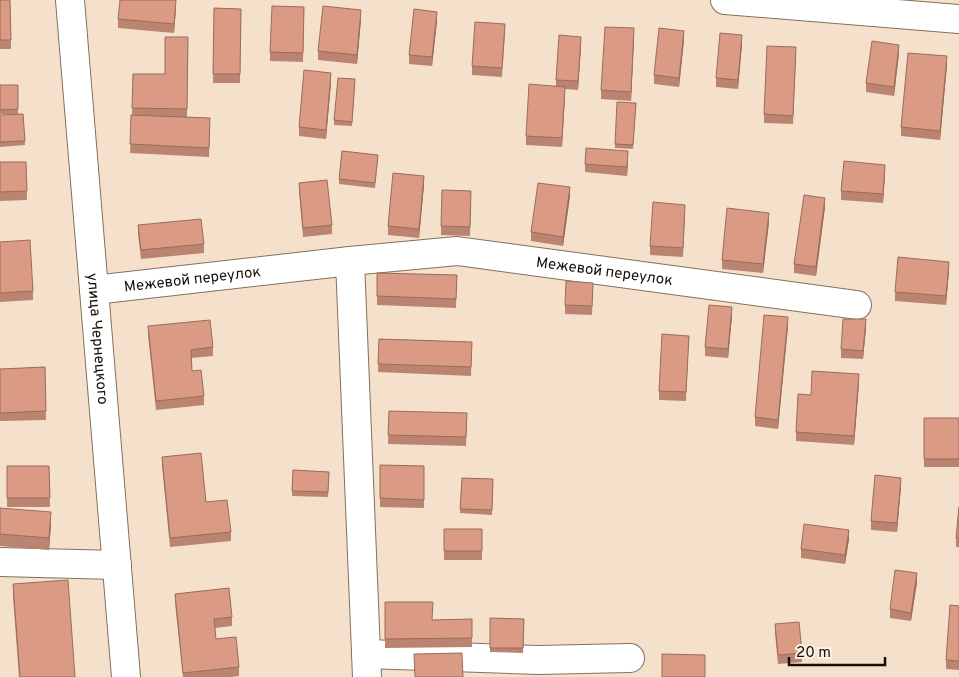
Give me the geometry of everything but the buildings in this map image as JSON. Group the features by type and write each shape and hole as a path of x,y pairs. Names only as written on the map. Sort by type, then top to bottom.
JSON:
{"street":[{"name":"улица Чернецкого","path":"70,0 126,677"},
{"path":"725,0 959,19"},
{"name":"Межевой переулок","path":"94,290 456,251 857,305"},
{"path":"350,261 366,665 630,658"},
{"path":"0,562 117,565"}]}
